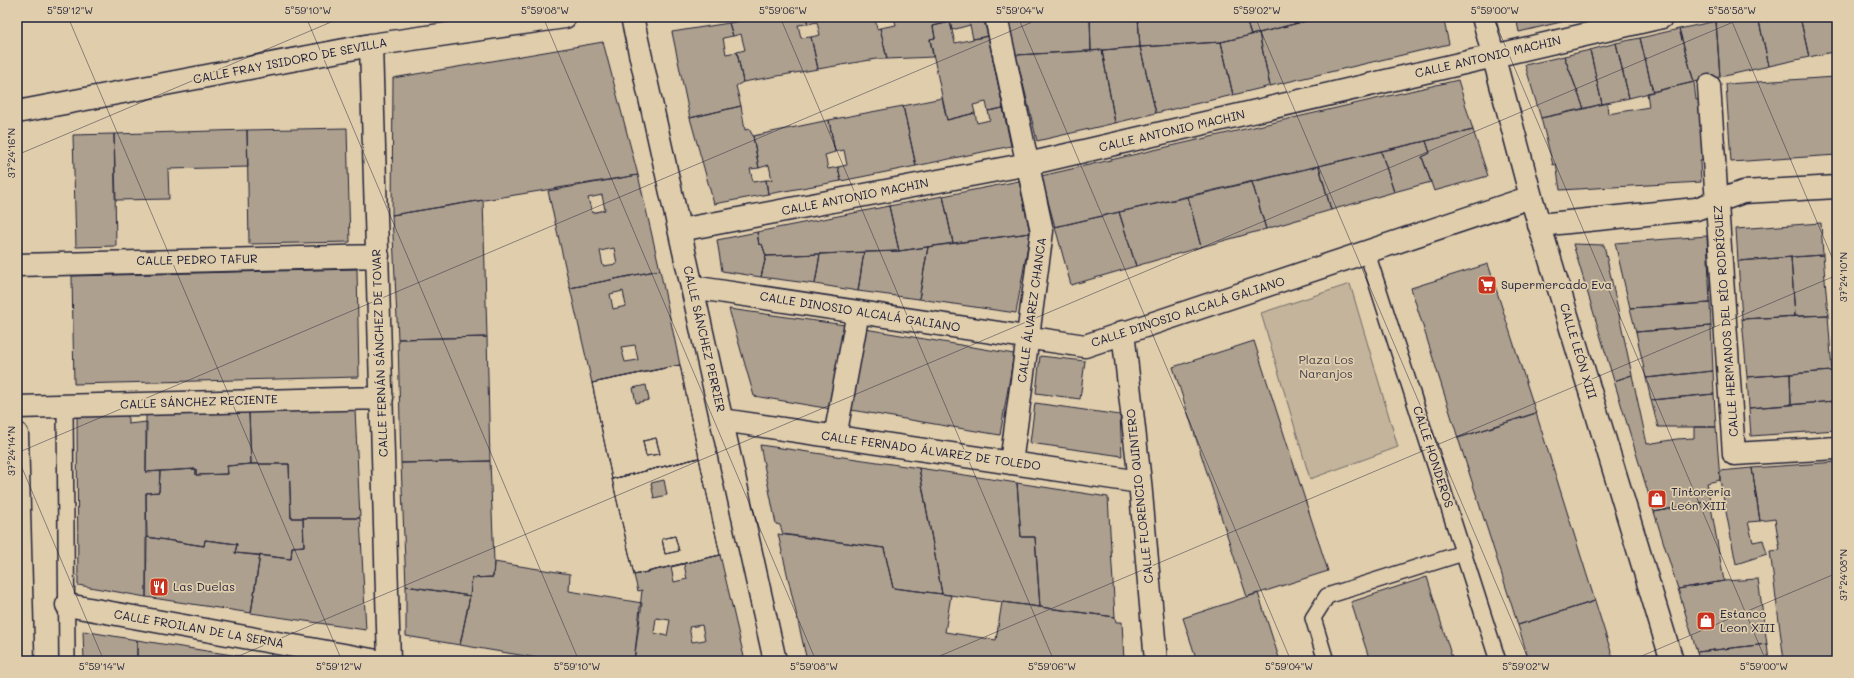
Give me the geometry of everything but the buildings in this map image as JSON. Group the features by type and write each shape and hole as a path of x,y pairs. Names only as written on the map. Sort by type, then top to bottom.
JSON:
{"street":[{"name":"CALLE FRAY ISIDORO DE SEVILLA","path":"17,112 371,45 565,17"},
{"name":"CALLE SÁNCHEZ PERRIER","path":"632,17 775,661"},
{"name":"CALLE ÁLVAREZ CHANCA","path":"996,17 1042,231 1011,463"},
{"name":"CALLE LEÓN XIII","path":"1483,17 1539,225 1672,661"},
{"name":"CALLE ANTONIO MACHIN","path":"680,230 1028,164 1662,17"},
{"name":"CALLE FERNÁN SÁNCHEZ DE TOVAR","path":"371,45 389,661"},
{"name":"CALLE HERMANOS DEL RÍO RODRÍGUEZ","path":"1709,86 1734,454 1837,448"},
{"path":"1539,225 1696,209 1743,192 1837,187"},
{"name":"CALLE DINOSIO ALCALÁ GALIANO","path":"692,287 1085,346 1123,332 1367,253 1531,197"},
{"name":"CALLE PEDRO TAFUR","path":"17,265 378,256"},
{"path":"835,437 858,312"},
{"name":"CALLE FLORENCIO QUINTERO","path":"1123,332 1140,482 1156,661"},
{"name":"CALLE SÁNCHEZ RECIENTE","path":"17,407 382,398"},
{"name":"CALLE FERNADO ÁLVAREZ DE TOLEDO","path":"722,420 1140,482"},
{"path":"17,434 23,661"},
{"name":"CALLE FROILAN DE LA SERNA","path":"67,605 377,661"}],"lane":[{"name":"CALLE HONDEROS","path":"1367,253 1498,661"},
{"path":"65,406 67,661"},
{"path":"1326,661 1313,618 1327,596 1463,553"}],"green space":[{"name":"Plaza Los Naranjos","path":"1350,284 1398,447 1310,479 1261,313"}],"place":[{"name":"Supermercado Eva","path":"1487,285"},
{"name":"Tintoreria León XIII","path":"1657,499"},
{"name":"Las Duelas","path":"159,587"},
{"name":"Estanco Leon XIII","path":"1706,621"}]}
